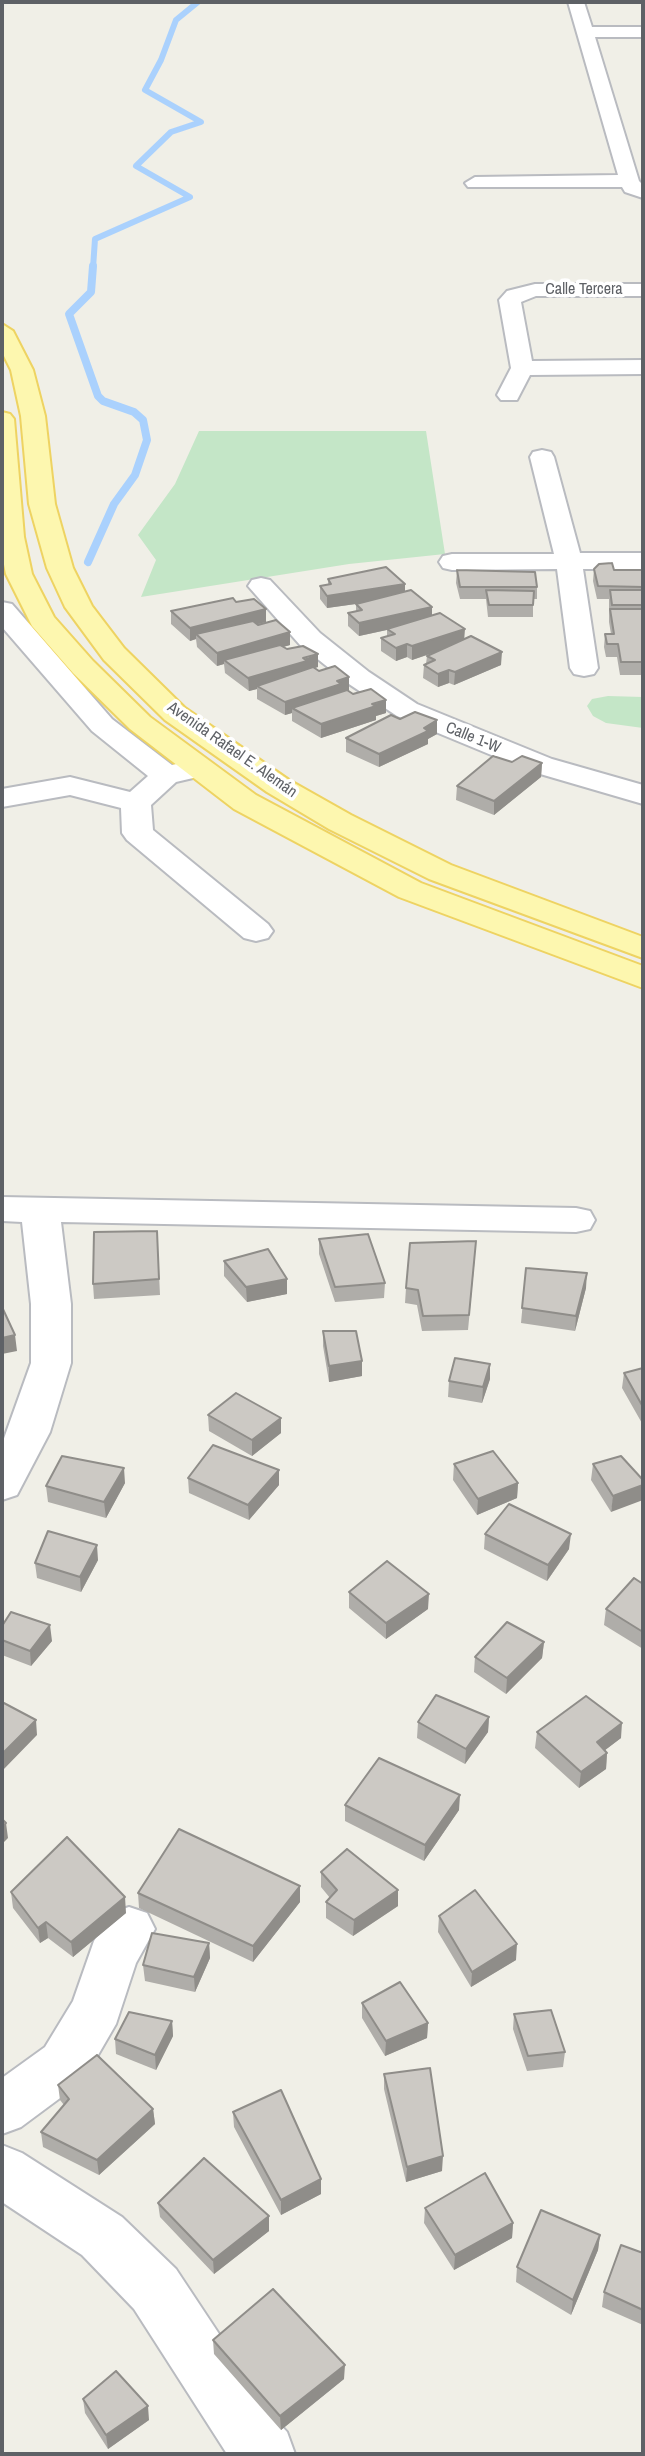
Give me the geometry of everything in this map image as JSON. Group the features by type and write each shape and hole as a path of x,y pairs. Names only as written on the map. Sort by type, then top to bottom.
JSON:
{"main road":[{"name":"Avenida Rafael E. Alemán","path":"2,331 22,370 33,416 42,504 60,568 79,607 114,654 175,714 278,786 340,822 429,866 534,910 643,948"},
{"name":"Avenida Rafael E. Alemán","path":"2,419 13,550 19,574 42,620 83,667 140,723 245,802 410,890 643,978"}],"street":[{"path":"475,183 636,186 576,2"},
{"path":"585,32 643,32"},
{"name":"Calle Tercera","path":"522,368 510,300 524,292 643,290"},
{"path":"509,395 522,368 643,367"},
{"path":"542,457 569,561 584,668"},
{"path":"452,562 643,561"},
{"name":"Calle 1-W","path":"261,586 310,639 359,678 407,710 541,765 643,795"},
{"path":"2,610 102,725 166,775"},
{"path":"136,803 166,775 199,768"},
{"path":"2,798 70,786 136,803"},
{"path":"136,803 138,833 256,931"},
{"path":"2,1484 29,1432 51,1363 51,1304 21,1210 576,1220"},
{"path":"2,2109 64,2064 97,2008 112,1956 129,1929"},
{"path":"2,2171 102,2236 155,2289 254,2442 265,2454"}],"green space":[{"path":"199,431 426,431 445,554 349,564 141,597 156,560 138,535 175,484"},
{"path":"608,696 643,697 643,728 606,723 593,716 587,706 592,699"}],"building":[{"path":"612,563 614,570 643,570 643,587 598,586 594,569 599,564"},
{"path":"386,567 405,584 327,596 320,586 331,584 328,579"},
{"path":"457,570 535,572 537,587 460,587"},
{"path":"411,590 432,607 359,623 348,613 362,610 356,604"},
{"path":"486,590 534,591 533,605 489,605"},
{"path":"610,590 643,590 643,605 612,605"},
{"path":"233,598 236,602 254,599 266,609 190,628 171,611"},
{"path":"610,609 643,609 643,662 621,662 618,644 607,644 605,634 614,634"},
{"path":"440,613 465,629 412,646 407,644 396,648 381,638 395,634 387,629"},
{"path":"276,620 290,632 217,653 196,634 253,621 258,625"},
{"path":"471,636 502,652 455,672 449,670 438,674 424,665 435,660 427,656"},
{"path":"280,645 287,649 303,646 318,654 303,658 307,661 248,678 224,660"},
{"path":"335,666 349,677 337,681 341,684 285,702 257,686 313,667 319,671"},
{"path":"371,689 386,700 372,704 376,706 321,724 292,708 347,690 353,694"},
{"path":"415,712 437,720 424,728 428,731 379,754 346,738 391,715 400,719"},
{"path":"493,756 512,762 522,756 542,763 494,801 457,786"},
{"path":"157,1231 159,1279 93,1284 94,1232"},
{"path":"368,1234 385,1283 335,1287 319,1239"},
{"path":"476,1241 469,1315 423,1316 418,1290 406,1288 410,1243"},
{"path":"268,1249 287,1279 246,1287 224,1261"},
{"path":"526,1268 587,1273 576,1316 522,1308"},
{"path":"2,1307 15,1335 2,1338"},
{"path":"323,1331 356,1331 362,1361 329,1366"},
{"path":"455,1358 490,1364 483,1387 449,1381"},
{"path":"643,1368 643,1407 624,1373"},
{"path":"236,1393 281,1418 252,1440 208,1415"},
{"path":"213,1445 279,1470 248,1505 188,1478"},
{"path":"493,1451 518,1483 478,1499 454,1464"},
{"path":"62,1456 124,1468 104,1502 46,1486"},
{"path":"621,1456 643,1480 643,1485 613,1496 593,1464"},
{"path":"509,1504 571,1534 548,1565 485,1534"},
{"path":"48,1531 97,1545 80,1577 35,1563"},
{"path":"387,1561 429,1594 386,1623 349,1592"},
{"path":"634,1578 643,1584 643,1632 606,1609"},
{"path":"11,1612 50,1625 30,1651 2,1640 2,1626"},
{"path":"507,1622 544,1642 507,1678 475,1657"},
{"path":"436,1695 489,1717 466,1749 418,1722"},
{"path":"586,1696 622,1723 597,1742 607,1753 581,1772 537,1732"},
{"path":"2,1702 36,1720 2,1754"},
{"path":"379,1758 460,1795 425,1845 345,1805"},
{"path":"179,1829 300,1886 253,1946 138,1893"},
{"path":"67,1837 125,1897 71,1942 46,1922 38,1928 11,1892"},
{"path":"347,1849 398,1890 354,1920 326,1902 337,1890 321,1872"},
{"path":"475,1890 517,1944 472,1972 439,1916"},
{"path":"152,1933 209,1943 194,1977 143,1965"},
{"path":"400,1982 428,2023 386,2041 362,2003"},
{"path":"551,2010 565,2052 528,2056 514,2014"},
{"path":"129,2012 172,2021 155,2055 115,2039"},
{"path":"97,2055 153,2109 97,2160 41,2132 69,2099 58,2085"},
{"path":"430,2068 443,2156 407,2167 384,2074"},
{"path":"281,2090 321,2179 281,2200 233,2112"},
{"path":"204,2158 269,2216 213,2260 158,2203"},
{"path":"485,2173 513,2223 455,2255 425,2208"},
{"path":"541,2210 600,2235 573,2300 517,2267"},
{"path":"621,2245 643,2253 643,2310 604,2292"},
{"path":"273,2289 345,2365 280,2416 213,2340"},
{"path":"116,2371 148,2406 106,2435 83,2399"}],"waterway":[{"path":"93,268 95,239 190,197 136,166 171,132 201,122 145,90 161,60 176,20 198,2"},
{"path":"88,562 114,504 135,475 147,440 143,420 134,412 103,401 98,396 69,314 91,292 93,266"}]}
